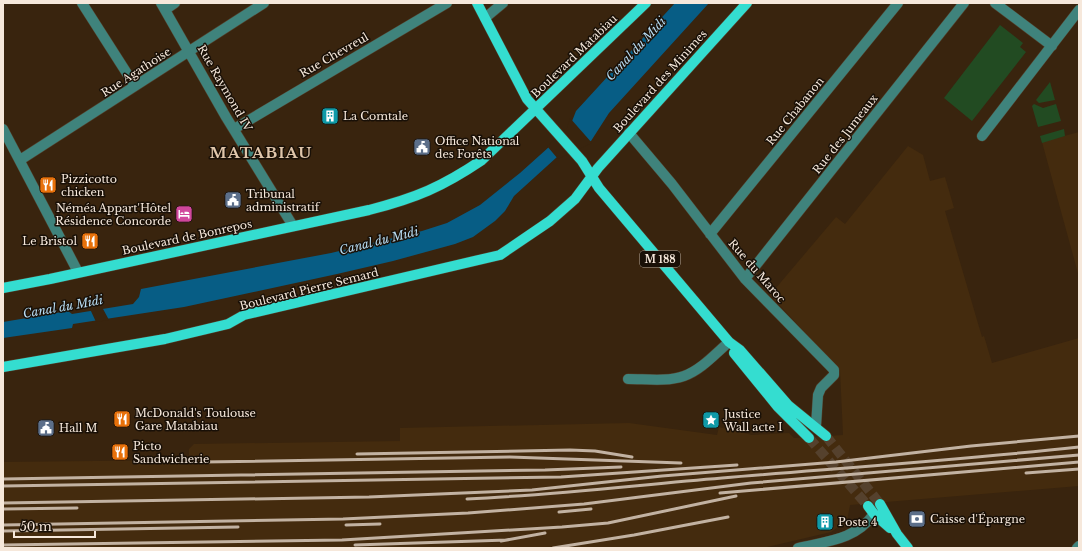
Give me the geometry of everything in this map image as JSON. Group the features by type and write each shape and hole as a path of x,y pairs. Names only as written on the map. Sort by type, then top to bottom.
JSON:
{"main road":[{"path":"477,3 527,99 582,161 592,176"},
{"name":"Boulevard Matabiau","path":"536,109 646,3"},
{"name":"Boulevard des Minimes","path":"592,176 747,3"},
{"name":"Boulevard de Bonrepos","path":"3,288 401,202 427,193 456,177 482,160 536,109"},
{"name":"M 188","path":"592,176 599,188 729,342 740,350 788,405 816,426 826,436"},
{"name":"Boulevard Pierre Semard","path":"3,367 165,339 228,324 244,315 500,255 550,221 578,195 592,176"},
{"name":"M 188","path":"729,342 735,355 774,401 809,438"},
{"path":"880,504 888,521 908,548"},
{"path":"871,510 897,534"}],"street":[{"path":"82,3 135,86"},
{"path":"163,6 175,3"},
{"name":"Rue Agathoise","path":"20,160 264,3"},
{"name":"Rue Chevreul","path":"234,129 447,3"},
{"path":"485,18 503,3"},
{"name":"Rue Chabanon","path":"710,234 898,3"},
{"name":"Rue des Jumeaux","path":"745,279 964,3"},
{"path":"995,3 1052,46"},
{"name":"Rue Raymond IV","path":"163,6 234,129 293,226"},
{"path":"982,136 1079,10"},
{"path":"3,129 78,272"},
{"name":"Rue du Maroc","path":"629,133 666,176 745,279 834,370 834,376 821,388 818,395 816,426"},
{"path":"628,379 671,378 683,376 694,371 729,342"},
{"path":"798,548 848,536 858,531 871,510 888,521"}],"shaded area":[{"path":"1079,132 1079,277 1042,142"},
{"path":"908,146 923,155 930,181 945,177 954,208 945,211 982,337 984,336 992,363 1079,338 1079,486 850,505 847,521 831,532 763,548 3,548 3,462 189,460 189,449 194,444 400,441 400,428 629,423 717,435 719,427 752,435 789,433 794,438 843,435 840,370 770,295 836,217 845,224"}],"green space":[{"path":"1000,25 1023,43 1020,47 1026,52 972,121 944,98"},
{"path":"1050,82 1055,100 1039,103 1036,100"},
{"path":"1034,104 1043,108 1056,104 1061,121 1038,127 1032,106"},
{"path":"1064,129 1065,136 1042,143 1040,136"}],"water":[{"name":"Canal du Midi","path":"675,3 709,3 609,113 591,141 557,157 514,196 505,211 495,221 473,237 455,244 393,261 184,307 73,324 72,328 3,338 3,322 68,311 72,314 133,304 139,297 141,289 331,253 422,231 447,223 480,205 520,173 569,129 576,111"}],"pier":[{"path":"570,118 592,143 558,159 547,146 567,128"},
{"path":"102,307 109,320 96,322 90,309"}],"tunnel":[{"path":"826,436 880,504"},
{"path":"809,438 868,506"}],"railway":[{"path":"3,503 369,497 532,490 662,476 836,462 971,446 1079,436"},
{"path":"467,499 945,460 1079,447"},
{"path":"357,454 570,450 595,451 632,457"},
{"path":"3,525 343,519 468,513 584,504 751,483 1079,455"},
{"path":"203,462 510,457 681,463"},
{"path":"720,493 1079,462"},
{"path":"3,486 561,477 737,465"},
{"path":"3,479 545,470 621,467"},
{"path":"1026,473 1079,469"},
{"path":"3,545 342,540 562,527 608,523 736,496"},
{"path":"3,509 77,508"},
{"path":"559,512 591,509"},
{"path":"553,548 634,535 728,517"},
{"path":"346,525 380,524"},
{"path":"3,531 238,527"},
{"path":"501,541 545,533"},
{"path":"355,545 507,540"}],"place":[{"name":"La Comtale","path":"330,116"},
{"name":"Office National des Forêts","path":"422,147"},
{"name":"Pizzicotto chicken","path":"48,185"},
{"name":"Tribunal administratif","path":"233,200"},
{"name":"Néméa Appart'Hôtel Résidence Concorde","path":"184,214"},
{"name":"Le Bristol","path":"90,241"},
{"name":"McDonald's Toulouse Gare Matabiau","path":"122,419"},
{"name":"Justice Wall acte I","path":"711,420"},
{"name":"Hall M","path":"46,428"},
{"name":"Picto Sandwicherie","path":"120,452"},
{"name":"Caisse d'Épargne","path":"917,519"},
{"name":"Poste 4","path":"825,522"}],"district":[{"name":"MATABIAU","path":"261,153"}]}
